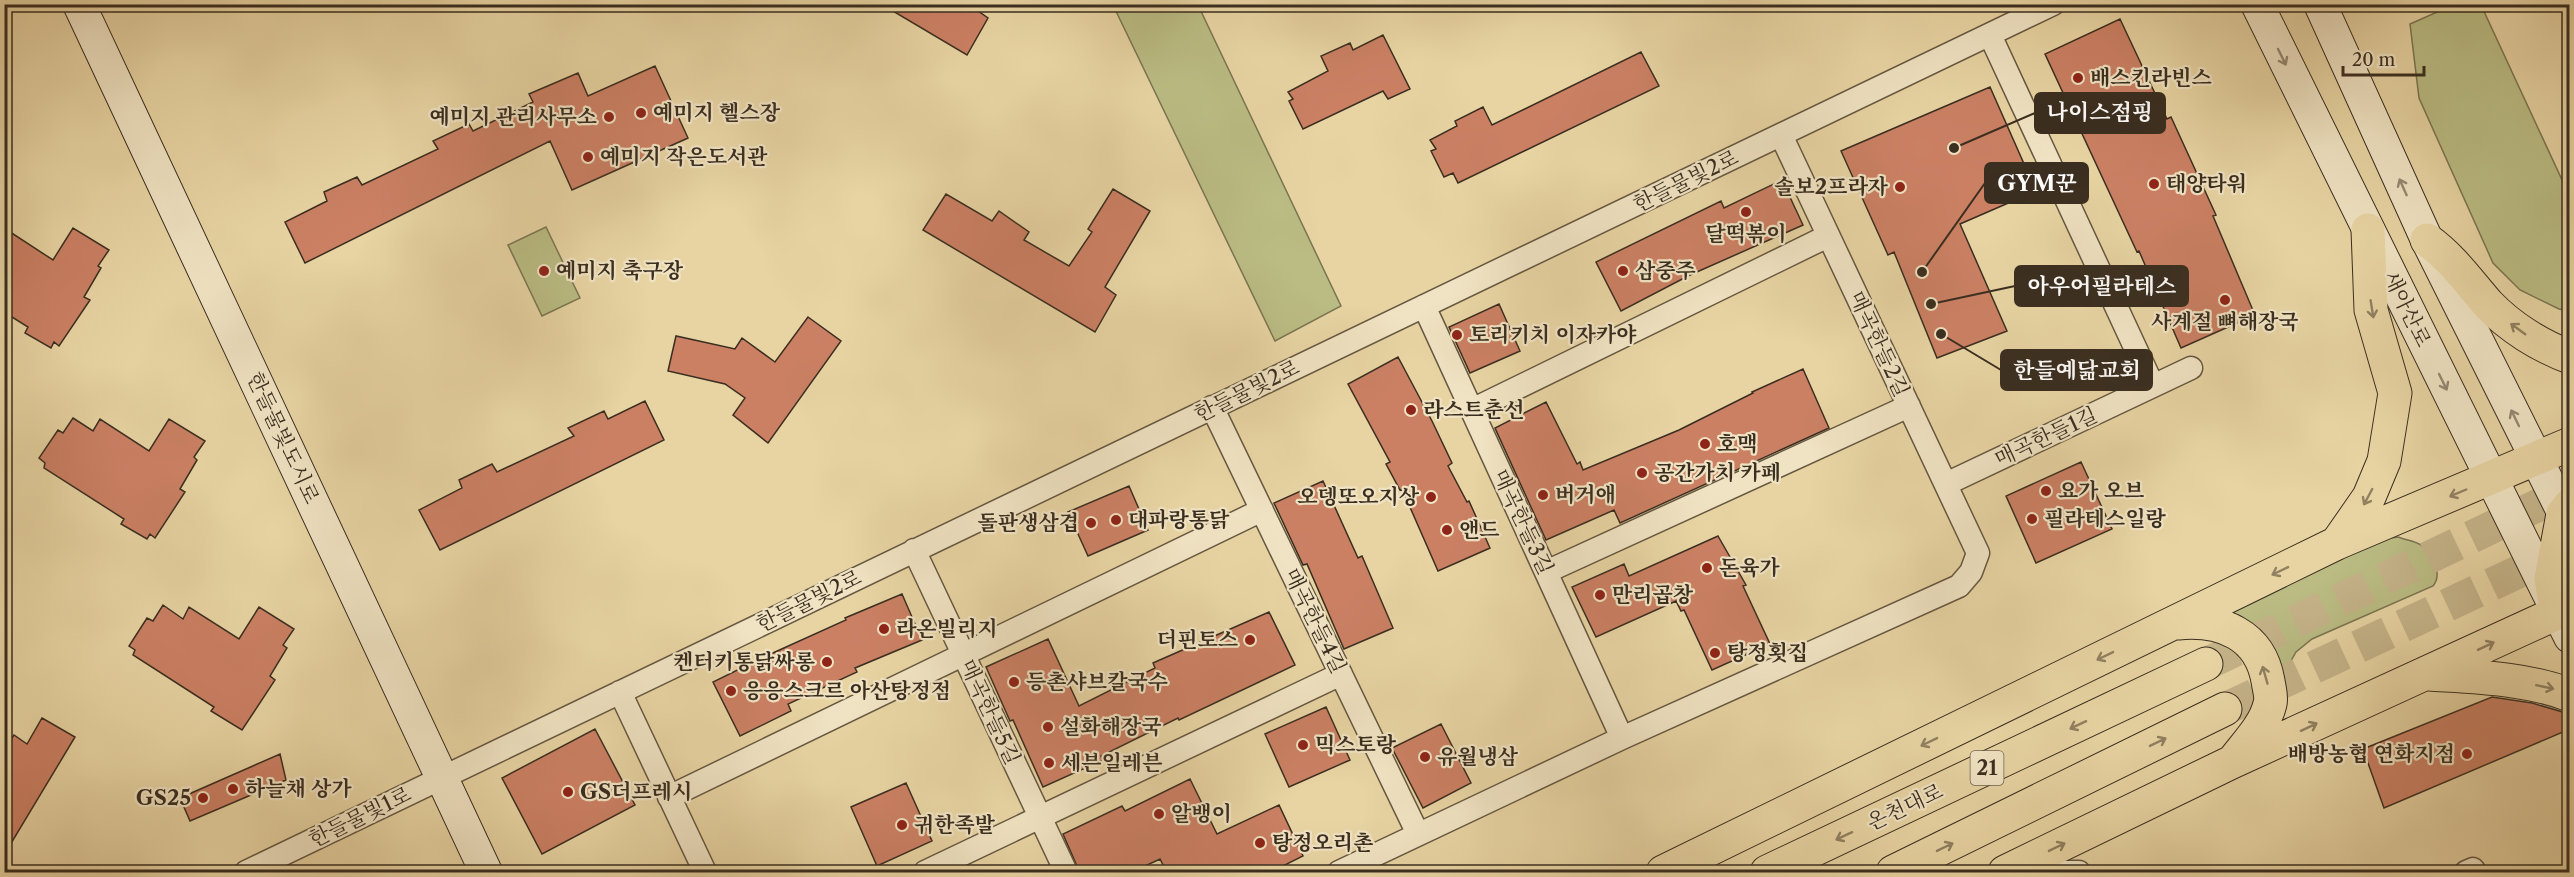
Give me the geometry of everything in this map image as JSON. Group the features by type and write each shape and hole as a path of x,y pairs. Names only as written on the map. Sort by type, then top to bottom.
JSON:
{"highway":[{"path":"2337,543 2369,497 2384,461 2395,393 2370,310 2368,230"},
{"path":"2427,240 2448,255 2490,306 2520,332 2570,357"},
{"path":"1663,873 2337,543 2570,444"},
{"path":"2005,873 2232,762 2424,674 2565,619 2551,579 2567,515"},
{"path":"2170,624 2196,621 2236,631 2252,645 2266,671 2271,702 2262,725 2232,762"},
{"name":"온천대로","path":"1767,873 2206,664"},
{"path":"2424,674 2476,677 2547,686 2570,695"},
{"name":"21","path":"1893,873 2225,709"}],"main road":[{"name":"한들물빛도시로","path":"79,4 486,873"},
{"name":"새아산로","path":"2256,4 2491,479 2565,619"},
{"path":"2320,4 2427,240 2536,459 2567,515"}],"street":[{"name":"한들물빛2로","path":"442,777 2053,4"},
{"path":"1990,35 2153,386"},
{"name":"매곡한들2길","path":"1622,738 1959,586 1971,573 1978,553 1781,135"},
{"path":"1472,410 1828,236"},
{"name":"매곡한들3길","path":"1424,306 1622,738"},
{"name":"매곡한들1길","path":"1946,484 2192,368"},
{"path":"1546,573 1909,406"},
{"name":"매곡한들4길","path":"1212,407 1418,834"},
{"path":"669,797 1262,510"},
{"name":"매곡한들5길","path":"914,550 1066,873"},
{"path":"925,873 1341,674"},
{"path":"620,692 705,873"},
{"path":"1339,873 1622,738"},
{"name":"한들물빛1로","path":"246,873 442,777"},
{"path":"2466,873 2473,869 2475,873"}],"green space":[{"path":"1113,5 1198,5 1341,306 1275,341"},
{"path":"2453,5 2481,5 2569,195 2569,311 2559,309 2520,290 2493,263 2419,98 2410,24"},
{"name":"예미지 축구장","path":"546,227 580,298 542,316 508,245"},
{"path":"2398,537 2420,544 2430,554 2437,570 2433,586 2312,639 2296,652 2283,675 2229,611 2383,539"}],"building":[{"path":"881,4 968,4 988,18 967,55"},
{"path":"2120,19 2167,119 2171,117 2216,215 2213,216 2255,315 2181,348 2139,251 2137,252 2045,54"},
{"path":"1383,35 1410,89 1388,99 1383,91 1303,129 1289,101 1293,99 1288,92 1328,71 1321,56 1350,43 1353,50"},
{"path":"1641,52 1659,86 1458,183 1453,173 1444,177 1431,151 1436,149 1430,140 1457,126 1455,121 1483,107 1492,125"},
{"path":"655,66 688,138 572,190 550,141 305,263 285,222 327,201 324,192 357,177 362,185 438,149 433,141 469,124 473,131 533,102 529,94 578,73 588,96"},
{"path":"1990,87 2036,191 1960,224 2007,331 1937,358 1894,252 1888,255 1841,151"},
{"path":"1782,180 1803,225 1690,275 1621,311 1596,262 1721,201 1724,208"},
{"path":"1113,189 1150,211 1105,287 1116,295 1095,332 923,230 946,194 992,221 999,211 1029,232 1024,240 1069,266 1092,232 1088,229"},
{"path":"4,228 53,260 73,228 109,250 98,266 101,268 84,297 90,300 59,346 54,342 51,348 25,333 28,327 4,312"},
{"path":"1499,304 1520,351 1470,373 1449,327"},
{"path":"808,317 841,341 768,443 733,415 745,398 725,384 668,371 676,336 735,349 742,338 775,362"},
{"path":"1398,357 1432,421 1452,463 1448,466 1467,502 1469,501 1490,548 1438,571 1402,489 1400,490 1386,464 1390,462 1348,384"},
{"path":"1803,369 1829,428 1620,523 1614,510 1546,540 1495,428 1546,402 1577,464 1580,462 1583,470 1679,430 1752,392"},
{"path":"645,401 664,440 440,550 419,510 462,488 459,480 492,464 497,472 574,436 568,428 604,411 608,419"},
{"path":"73,418 93,431 100,419 149,451 169,419 205,441 194,457 197,460 180,489 185,492 155,538 150,534 147,539 121,524 124,519 44,468 45,463 39,458 58,430 63,433"},
{"path":"2081,462 2112,529 2036,563 2006,496"},
{"path":"1323,481 1358,558 1362,556 1393,628 1344,649 1307,564 1303,565 1274,503"},
{"path":"1129,486 1148,530 1088,556 1068,512"},
{"path":"1718,536 1746,585 1743,586 1770,644 1712,670 1684,610 1681,611 1676,601 1596,637 1572,587 1624,564 1629,576"},
{"path":"902,594 922,640 855,668 857,672 788,704 791,711 740,736 713,682 846,620 845,618"},
{"path":"163,605 183,619 189,607 239,639 259,607 294,629 283,645 287,648 270,676 275,680 242,730 211,711 214,707 133,655 135,650 129,646 147,618 153,621"},
{"path":"1269,612 1295,665 1179,720 1178,718 1101,756 1103,760 1043,787 986,667 1048,639 1079,706 1155,668 1153,663"},
{"path":"2492,697 2532,703 2566,713 2570,720 2570,729 2384,808 2363,749"},
{"path":"1326,707 1350,760 1289,787 1265,734"},
{"path":"42,718 75,737 4,855 4,749 14,735 27,744"},
{"path":"1441,724 1471,783 1423,808 1392,748"},
{"name":"GS더프레시","path":"595,729 635,805 542,854 502,778"},
{"name":"하늘채 상가","path":"280,754 286,780 190,821 180,798"},
{"path":"1190,779 1217,834 1279,805 1303,856 1269,873 1167,873 1160,859 1130,873 1080,873 1063,834 1122,806 1125,811"},
{"path":"906,783 932,841 877,866 851,807"}],"tunnel":[{"path":"2206,664 2570,490"},
{"path":"2225,709 2561,552"}],"place":[{"name":"배스킨라빈스","path":"2078,78"},
{"name":"예미지 헬스장","path":"641,113"},
{"name":"예미지 관리사무소","path":"609,117"},
{"name":"나이스점핑","path":"1954,148"},
{"name":"예미지 작은도서관","path":"588,157"},
{"name":"태양타워","path":"2154,184"},
{"name":"솔보2프라자","path":"1900,187"},
{"name":"달떡볶이","path":"1746,212"},
{"name":"예미지 축구장","path":"544,271"},
{"name":"삼중주","path":"1623,271"},
{"name":"GYM꾼","path":"1922,272"},
{"name":"사계절 뼈해장국","path":"2225,300"},
{"name":"아우어필라테스","path":"1931,304"},
{"name":"한들예닮교회","path":"1941,334"},
{"name":"토리키치 이자카야","path":"1457,335"},
{"name":"라스트춘선","path":"1411,410"},
{"name":"호맥","path":"1705,444"},
{"name":"공간가치 카페","path":"1642,473"},
{"name":"요가 오브","path":"2046,491"},
{"name":"버거애","path":"1543,495"},
{"name":"오뎅또오지상","path":"1431,497"},
{"name":"필라테스일랑","path":"2032,519"},
{"name":"대파랑통닭","path":"1116,520"},
{"name":"돌판생삼겹","path":"1091,523"},
{"name":"앤드","path":"1447,530"},
{"name":"돈육가","path":"1707,568"},
{"name":"만리곱창","path":"1600,595"},
{"name":"라온빌리지","path":"884,629"},
{"name":"더핀토스","path":"1250,640"},
{"name":"탕정횟집","path":"1715,653"},
{"name":"켄터키통닭싸롱","path":"827,662"},
{"name":"등촌샤브칼국수","path":"1014,682"},
{"name":"응응스크르 아산탕정점","path":"731,691"},
{"name":"설화해장국","path":"1048,727"},
{"name":"믹스토랑","path":"1303,745"},
{"name":"배방농협 연화지점","path":"2467,754"},
{"name":"유월냉삼","path":"1425,757"},
{"name":"세븐일레븐","path":"1049,763"},
{"name":"하늘채 상가","path":"233,789"},
{"name":"GS더프레시","path":"568,792"},
{"name":"GS25","path":"203,798"},
{"name":"알뱅이","path":"1159,814"},
{"name":"귀한족발","path":"902,825"},
{"name":"탕정오리촌","path":"1260,843"}]}
